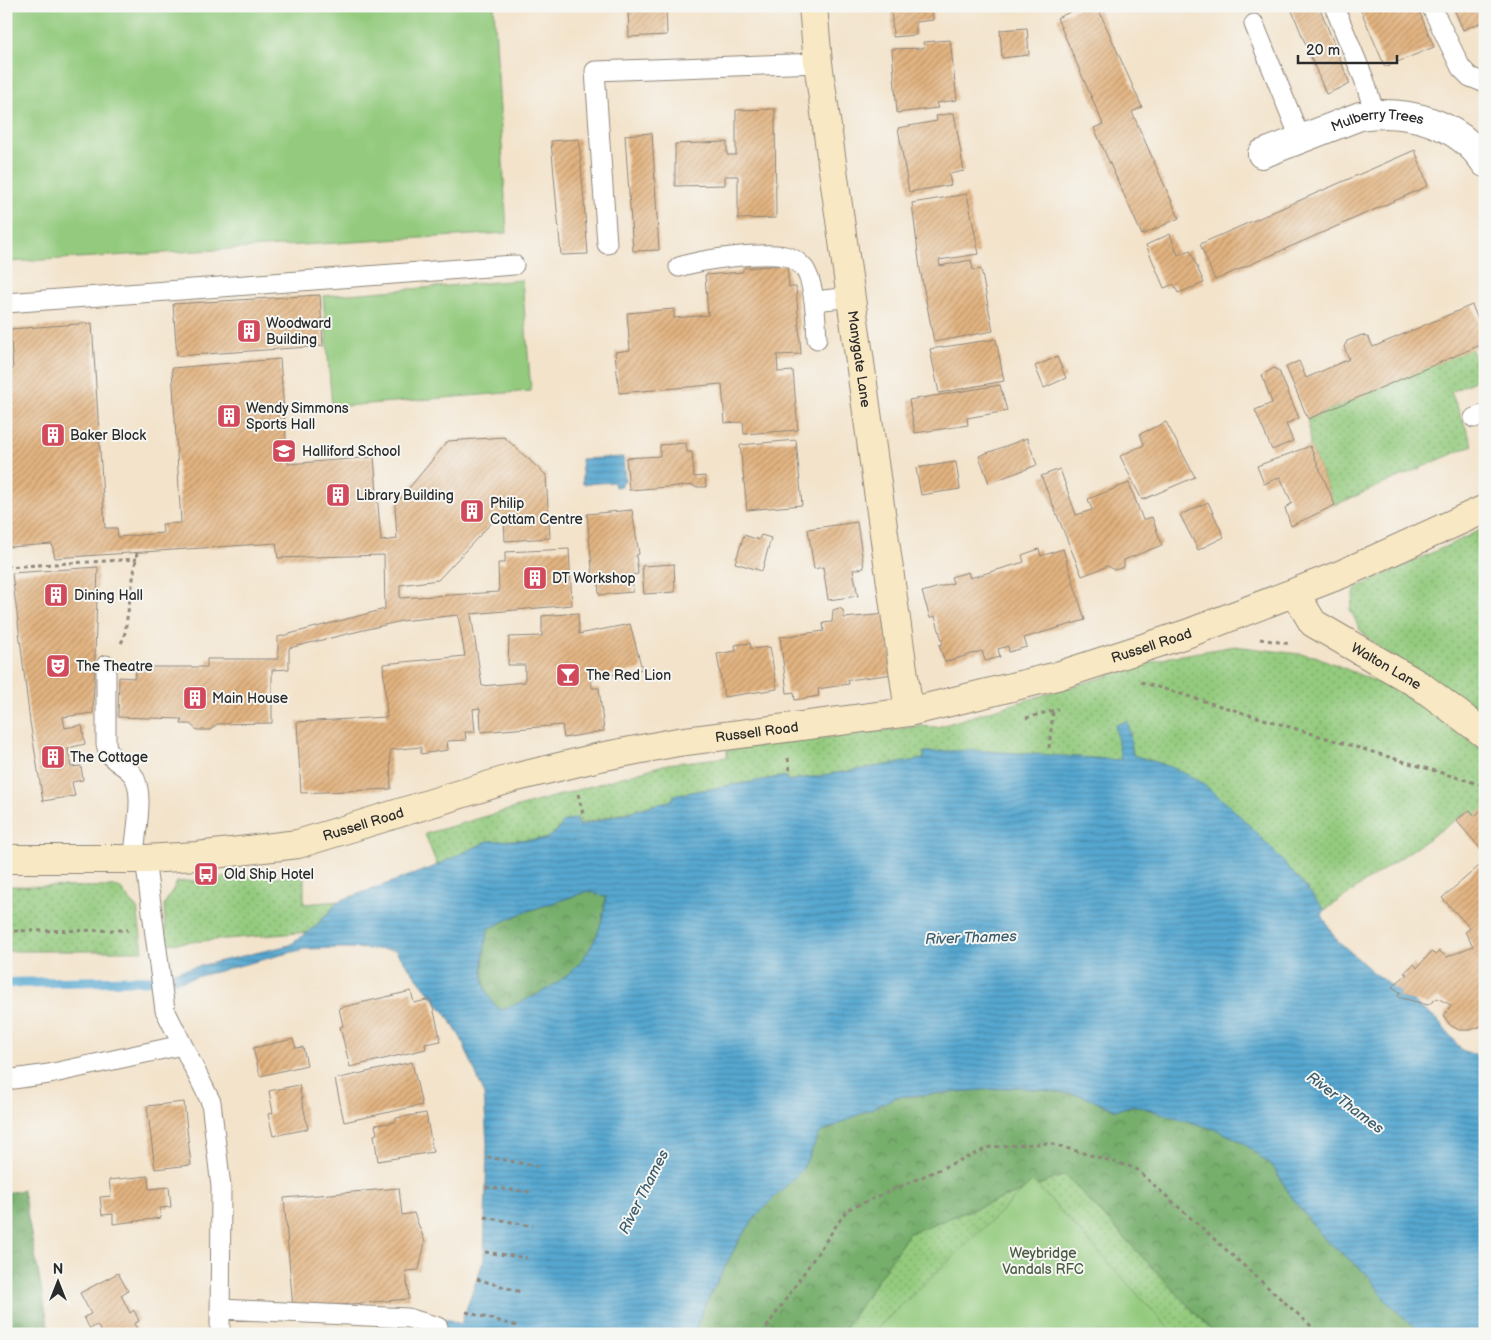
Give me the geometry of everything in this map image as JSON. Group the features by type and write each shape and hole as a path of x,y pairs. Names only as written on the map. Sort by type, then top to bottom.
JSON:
{"main road":[{"name":"Manygate Lane","path":"813,6 818,63 909,712"},
{"name":"Russell Road","path":"6,859 139,859 197,856 298,844 513,778 600,757 678,742 909,712 1057,676 1189,633 1342,574 1485,509"},
{"name":"Walton Lane","path":"1295,593 1313,623 1421,686 1485,734"}],"street":[{"name":"Mulberry Trees","path":"1262,154 1360,116 1375,114 1404,116 1446,127 1482,154"}],"lane":[{"path":"1334,6 1364,79 1375,114"},
{"path":"1431,6 1461,68 1470,77 1485,83"},
{"path":"1254,24 1300,138"},
{"path":"607,244 595,71 818,63"},
{"path":"679,267 715,260 786,256 804,267 816,301 817,340"},
{"path":"6,304 514,264"},
{"path":"816,301 851,297"},
{"path":"106,665 106,744 110,756 133,775 140,800 134,840 154,930 165,1010 212,1102 221,1187 220,1334"},
{"path":"6,1080 48,1074 182,1046"},
{"path":"220,1309 408,1318 438,1327"}],"path":[{"path":"106,665 124,638 137,553"},
{"path":"6,567 136,560"},
{"path":"1139,681 1485,786"},
{"path":"1049,748 1054,712"},
{"path":"6,931 154,930"},
{"path":"762,1334 847,1210 990,1147 1049,1143 1135,1168 1320,1334"},
{"path":"487,1157 537,1166"},
{"path":"486,1187 531,1192"},
{"path":"485,1217 533,1226"},
{"path":"485,1252 527,1258"},
{"path":"477,1279 521,1292"},
{"path":"466,1312 517,1326"}],"green space":[{"path":"6,6 494,6 507,233 8,262"},
{"path":"522,280 531,391 332,407 323,296"},
{"path":"1471,348 1483,377 1451,392 1473,445 1335,505 1310,446 1308,419"},
{"path":"1485,528 1485,717 1444,686 1383,651 1360,630 1350,609 1356,588"},
{"path":"1235,646 1315,656 1408,695 1485,752 1485,808 1475,816 1470,810 1325,910 1255,833 1181,771 1133,755 1128,722 1121,760 972,750 924,752 924,759 786,781 785,776 674,795 672,800 558,830 546,839 488,841 437,865 425,834 667,764 727,757 727,750 920,726 937,727 1170,657"},
{"path":"304,876 304,904 339,901 309,932 166,944 164,905 177,882 233,877"},
{"path":"6,886 119,887 137,908 143,951 6,951"},
{"path":"589,891 606,897 602,920 595,940 585,957 557,983 522,1002 501,1010 487,993 484,983 483,961 488,928 522,913"},
{"path":"1018,1087 1080,1095 1116,1110 1134,1105 1220,1131 1242,1142 1274,1168 1294,1201 1324,1238 1369,1276 1386,1301 1422,1334 1215,1334 1065,1175 909,1233 841,1334 694,1334 702,1311 739,1240 758,1214 802,1170 820,1133 896,1097"},
{"name":"Weybridge Vandals RFC","path":"1065,1175 1215,1334 841,1334 909,1233"},
{"name":"Weybridge Vandals RFC","path":"1033,1181 1174,1334 871,1334"},
{"path":"23,1190 50,1334 6,1334 6,1193"}],"water":[{"path":"623,457 625,481 621,481 622,486 615,487 614,482 583,484 581,459"},
{"name":"River Thames","path":"1128,721 1133,755 1180,771 1199,781 1237,813 1325,910 1322,915 1335,938 1375,974 1400,992 1398,997 1412,1001 1437,1020 1462,1050 1485,1059 1485,1334 1422,1334 1386,1301 1369,1276 1324,1238 1294,1201 1274,1168 1242,1142 1220,1131 1134,1105 1116,1110 1080,1095 1018,1087 896,1097 820,1133 802,1170 758,1214 739,1240 702,1311 694,1334 436,1334 441,1317 461,1324 484,1259 487,1145 484,1093 461,1038 446,1014 395,950 304,949 161,986 160,975 290,945 316,926 339,901 431,868 488,841 546,839 558,830 564,821 577,818 579,826 672,800 674,795 786,776 787,781 924,759 924,752 972,750 1121,760 1115,725","holes":["589,891 606,897 602,920 595,940 572,971 540,993 501,1010 487,993 484,983 483,962 488,929 522,913"]}],"building":[{"path":"628,6 666,6 667,35 629,37"},
{"path":"891,6 932,6 933,20 916,22 916,35 893,37"},
{"path":"1083,6 1097,6 1142,107 1132,112 1179,218 1142,235 1094,128 1103,124 1057,18"},
{"path":"1290,6 1319,6 1350,84 1326,94"},
{"path":"1359,6 1417,6 1434,47 1385,67"},
{"path":"1453,6 1480,6 1485,21 1463,30"},
{"path":"1027,28 1029,55 1002,58 1000,30"},
{"path":"950,40 957,100 936,103 938,108 897,113 892,49 924,48 923,42"},
{"path":"775,109 776,218 738,219 738,176 725,176 725,185 675,186 675,144 727,142 727,155 736,155 736,110"},
{"path":"954,113 964,171 949,174 951,185 909,192 898,128 937,121 936,116"},
{"path":"652,133 659,250 633,251 625,135"},
{"path":"579,139 588,254 561,255 551,141"},
{"path":"1415,150 1428,186 1215,280 1200,244"},
{"path":"967,194 979,254 939,260 940,266 971,260 973,270 981,269 993,331 934,342 920,269 912,203"},
{"path":"1170,234 1178,255 1190,250 1204,283 1178,293 1174,284 1164,288 1146,245"},
{"path":"787,265 789,287 796,287 801,354 777,355 778,372 793,371 798,430 744,434 743,422 725,423 722,384 619,393 615,352 630,350 627,313 674,309 674,318 708,315 705,275 743,272 743,268"},
{"name":"Woodward Building","path":"320,295 323,346 177,356 173,304"},
{"path":"1472,305 1485,336 1485,343 1308,419 1286,367 1299,361 1306,378 1349,359 1344,347 1347,341 1362,335 1369,338 1373,347"},
{"path":"92,323 105,528 117,528 118,537 163,533 162,524 181,523 172,368 280,359 288,464 374,457 381,541 397,539 395,505 448,441 504,437 546,475 550,538 505,541 504,518 496,518 438,580 400,585 400,598 499,592 498,563 505,563 505,552 569,549 572,605 471,614 482,686 525,682 525,665 508,665 509,637 542,636 542,616 578,613 579,634 630,624 642,669 591,679 592,688 599,688 604,731 564,738 562,725 481,732 480,708 473,709 475,732 465,732 466,740 447,741 448,750 421,754 421,747 390,750 391,789 301,793 297,722 387,717 383,664 465,656 458,615 401,621 289,648 289,669 272,670 272,723 217,724 210,730 197,730 190,724 181,724 182,719 118,717 119,677 135,678 136,667 207,667 207,659 278,659 278,637 385,609 384,555 278,558 276,543 55,558 52,544 9,547 6,501 6,370 13,369 10,329"},
{"path":"996,339 1004,381 939,393 930,349"},
{"path":"1057,357 1066,378 1044,388 1035,366"},
{"path":"1274,368 1279,371 1299,418 1286,424 1293,441 1272,450 1255,410 1272,403 1262,375"},
{"path":"1000,385 1007,411 967,418 968,425 915,433 909,400"},
{"path":"1166,422 1195,477 1142,500 1120,456 1144,445 1140,434"},
{"path":"1027,438 1037,465 989,483 979,456"},
{"path":"796,440 802,505 747,510 740,445"},
{"path":"686,443 687,452 692,452 694,477 705,476 706,487 694,487 694,485 629,490 626,458 660,456 660,445"},
{"path":"1310,446 1335,505 1291,526 1285,508 1292,503 1280,477 1264,484 1257,466"},
{"path":"956,462 960,489 921,495 916,468"},
{"path":"1060,469 1076,515 1092,510 1088,499 1129,483 1143,520 1152,517 1162,545 1124,560 1124,567 1114,570 1108,566 1082,576 1041,476"},
{"path":"1208,502 1224,537 1198,550 1180,515"},
{"path":"632,510 639,554 636,555 638,574 632,575 633,592 599,595 598,579 593,579 587,514"},
{"path":"857,522 864,568 853,570 858,596 828,600 823,567 814,569 808,529"},
{"path":"744,535 759,540 761,535 771,538 762,571 735,563"},
{"path":"1039,549 1041,556 1063,549 1085,620 1024,638 1027,647 1009,652 1008,646 998,649 1000,657 985,661 982,651 945,662 939,645 943,644 935,616 930,618 922,592 953,583 951,577 968,572 970,578 1024,562 1022,555"},
{"path":"674,564 675,592 644,594 642,566"},
{"path":"98,567 93,713 63,717 65,728 82,725 85,744 68,748 71,767 81,766 83,780 72,782 75,796 43,801 30,722 12,573"},
{"path":"839,608 843,610 844,618 886,614 894,674 848,680 849,684 818,689 819,696 795,700 794,692 787,693 780,637 824,631 823,623 832,622 833,610"},
{"path":"750,643 751,649 770,647 777,689 724,697 717,654 736,651 735,645"},
{"path":"1483,809 1485,811 1485,854 1456,820 1470,810 1475,816"},
{"path":"1485,861 1485,926 1479,931 1482,939 1480,940 1485,947 1485,1025 1470,1030 1459,1030 1450,1025 1444,1016 1451,1005 1437,998 1428,1005 1398,997 1400,992 1392,987 1407,974 1404,973 1414,964 1417,968 1431,952 1436,955 1439,951 1447,957 1473,946 1465,932 1470,928 1442,898"},
{"path":"411,991 414,1003 431,999 441,1041 425,1044 426,1049 350,1067 340,1027 343,1026 339,1008"},
{"path":"293,1039 296,1048 303,1047 307,1065 260,1076 253,1048"},
{"path":"412,1062 422,1105 344,1122 335,1079"},
{"path":"299,1085 308,1129 273,1136 268,1114 273,1113 269,1091"},
{"path":"184,1102 191,1165 155,1169 147,1106"},
{"path":"426,1113 433,1152 378,1161 374,1135 377,1134 375,1125 396,1122 396,1118"},
{"path":"148,1176 149,1189 169,1187 171,1207 160,1208 161,1218 113,1224 113,1214 102,1215 100,1197 111,1196 109,1180"},
{"path":"399,1188 402,1215 414,1213 425,1242 419,1270 406,1271 409,1299 293,1309 284,1198"},
{"path":"118,1273 128,1291 121,1295 130,1313 134,1310 139,1321 134,1324 140,1334 102,1334 97,1325 90,1329 84,1317 91,1314 80,1293"}],"waterway":[{"path":"6,983 160,980"}],"place":[{"name":"Woodward Building","path":"249,331"},
{"name":"Wendy Simmons Sports Hall","path":"229,416"},
{"name":"Baker Block","path":"53,435"},
{"name":"Halliford School","path":"284,451"},
{"name":"Library Building","path":"338,495"},
{"name":"Philip Cottam Centre","path":"472,511"},
{"name":"DT Workshop","path":"535,578"},
{"name":"Dining Hall","path":"56,595"},
{"name":"The Theatre","path":"58,666"},
{"name":"The Red Lion","path":"568,675"},
{"name":"Main House","path":"195,698"},
{"name":"The Cottage","path":"53,757"},
{"name":"Old Ship Hotel","path":"206,874"}]}
